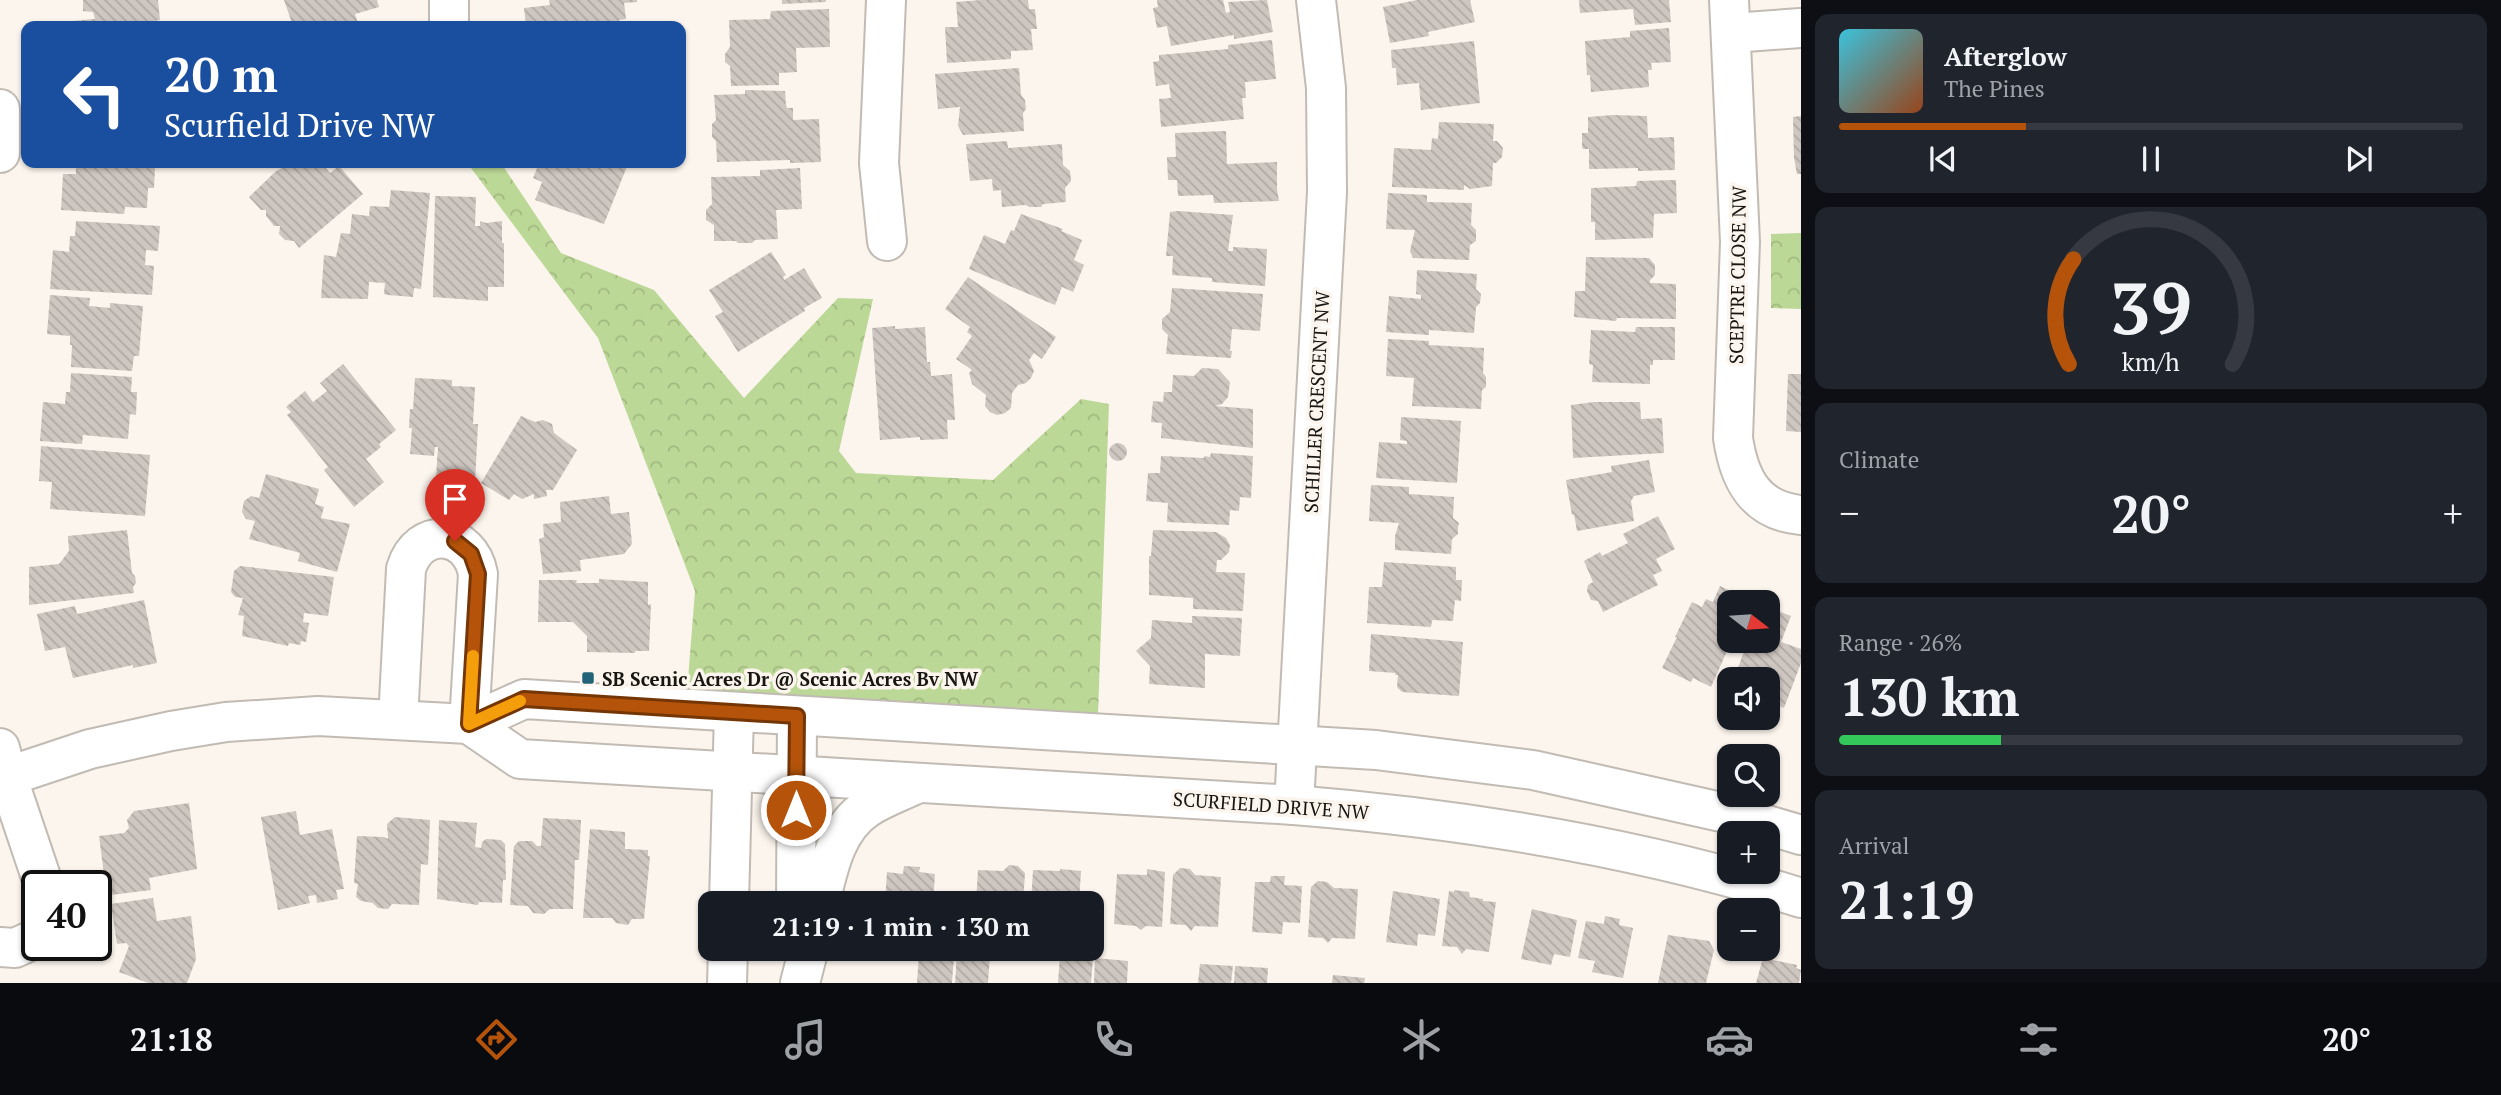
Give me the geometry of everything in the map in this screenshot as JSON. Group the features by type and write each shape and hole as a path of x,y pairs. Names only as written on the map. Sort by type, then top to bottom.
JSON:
{"street":[{"path":"449,0 449,21"},
{"path":"886,0 879,163 887,241"},
{"name":"SCHILLER CRESCENT NW","path":"1294,805 1327,192 1326,88 1316,0"},
{"path":"1730,17 1801,27"},
{"name":"SCEPTRE CLOSE NW","path":"1730,17 1740,242 1733,438 1744,480 1756,497 1776,509 1801,515"},
{"path":"0,108 0,153"},
{"path":"398,720 406,569 415,550 434,539 444,538 464,546 476,564 478,574 469,724"},
{"path":"38,870 2,768 171,731 226,722 318,716 469,724 524,699 1376,750 1533,770 1730,814 1801,835"},
{"path":"729,891 734,712"},
{"path":"796,891 797,716"},
{"name":"SCURFIELD DRIVE NW","path":"469,724 520,759 1294,805 1398,814 1518,830 1660,858 1801,898"},
{"path":"823,891 839,841 851,823 865,809 918,783"},
{"path":"0,947 15,948 21,945"},
{"path":"727,983 728,961"},
{"path":"798,961 799,983"},
{"path":"799,983 805,961"}],"green space":[{"path":"471,168 504,168 561,253 654,290 744,398 838,298 873,299 839,451 856,473 993,480 1081,399 1109,404 1098,715 687,692 695,591 598,338"},
{"path":"1801,233 1801,309 1771,308 1771,234"}],"building":[{"path":"83,0 158,0 160,20 72,21 95,19 93,12 83,11"},
{"path":"284,0 377,0 379,7 355,14 357,21 291,21"},
{"path":"549,0 637,0 624,3 626,19 619,21 525,21 524,8 550,5"},
{"path":"782,0 826,0 826,2 782,4"},
{"path":"1028,0 1029,9 1035,9 1037,29 1031,29 1033,50 1011,51 1011,59 947,63 945,27 958,27 956,2"},
{"path":"1157,0 1223,0 1226,13 1230,12 1228,2 1267,0 1273,32 1234,39 1234,35 1171,46 1167,26 1157,28 1153,8 1158,7"},
{"path":"1417,0 1470,0 1475,22 1428,32 1429,36 1390,43 1383,7"},
{"path":"1579,0 1669,0 1671,22 1635,25 1633,9 1580,13"},
{"path":"829,9 830,47 796,48 797,72 779,73 779,85 731,86 730,66 725,62 725,54 730,47 729,20 770,19 771,11"},
{"path":"1669,28 1671,62 1651,63 1652,70 1648,70 1649,87 1591,92 1585,41 1630,37 1630,31"},
{"path":"1272,40 1276,79 1245,82 1246,98 1242,98 1244,119 1161,127 1159,99 1171,98 1169,84 1156,86 1153,62 1159,61 1159,55 1228,49 1228,45"},
{"path":"1474,41 1480,103 1421,110 1419,83 1397,85 1391,50"},
{"path":"1019,68 1021,95 1026,109 1023,113 1024,131 963,135 958,126 960,107 938,109 935,74"},
{"path":"745,90 785,91 787,108 793,108 793,120 819,119 821,162 717,162 716,141 712,137 712,124 716,120 714,95 745,94"},
{"path":"1647,116 1648,138 1674,137 1675,170 1589,169 1589,149 1583,149 1582,146 1582,133 1588,133 1588,117"},
{"path":"1801,116 1801,174 1797,174 1793,117"},
{"path":"1439,122 1494,124 1493,141 1497,141 1503,148 1502,157 1493,163 1492,186 1470,189 1464,185 1464,190 1392,187 1394,148 1431,150 1432,138 1438,139"},
{"path":"1226,131 1227,164 1277,162 1279,201 1214,203 1213,195 1178,196 1177,180 1168,180 1167,157 1176,157 1175,133"},
{"path":"1007,141 1008,148 1062,144 1063,165 1070,171 1071,181 1065,188 1066,202 1043,204 1041,207 1002,207 1001,190 993,191 992,179 970,181 966,144"},
{"path":"76,168 155,168 154,188 148,188 147,208 125,207 124,214 61,210 63,174 76,174"},
{"path":"282,168 326,168 330,173 341,168 363,194 299,248 294,241 285,240 279,234 280,226 274,226 266,216 266,210 261,210 249,197"},
{"path":"537,168 626,168 604,224 535,200 542,182 533,178"},
{"path":"800,168 802,209 776,210 778,239 755,240 752,243 714,241 714,225 706,220 706,210 712,204 711,177 760,176 760,170"},
{"path":"1676,180 1677,213 1654,214 1653,238 1595,240 1595,222 1591,222 1591,188 1636,186 1637,181"},
{"path":"391,190 430,193 421,289 414,288 413,297 388,295 384,294 385,283 369,282 368,299 321,298 324,255 336,257 341,233 350,234 352,214 369,216 370,206 389,207"},
{"path":"1388,193 1427,195 1427,202 1472,203 1471,225 1476,230 1476,241 1470,245 1469,260 1413,258 1410,251 1415,230 1386,229"},
{"path":"435,196 476,197 475,226 480,226 480,221 502,221 504,287 488,287 488,301 433,297"},
{"path":"1170,212 1233,215 1228,251 1233,251 1233,247 1267,249 1265,286 1212,282 1212,278 1172,275 1173,256 1166,256"},
{"path":"1021,214 1063,229 1061,231 1082,240 1074,260 1084,265 1073,292 1062,287 1055,305 969,269 984,235 1005,244"},
{"path":"76,221 160,226 158,251 146,250 145,265 154,266 152,295 50,289 53,250 69,252 70,236 75,236"},
{"path":"771,252 786,275 784,280 804,268 822,298 738,352 715,316 723,312 709,290"},
{"path":"1586,257 1649,258 1655,265 1655,275 1650,283 1676,284 1676,319 1617,318 1616,321 1574,317 1575,291 1585,291"},
{"path":"1417,270 1477,274 1476,289 1481,294 1480,303 1476,307 1474,333 1429,330 1429,335 1386,332 1389,296 1421,299 1421,295 1416,294"},
{"path":"968,277 1056,337 1042,359 1034,353 1029,360 1034,371 1031,378 1018,385 1012,393 1011,408 997,415 985,406 986,395 972,384 969,373 972,370 956,359 972,336 967,332 970,327 945,309"},
{"path":"1172,288 1263,294 1260,331 1232,329 1231,358 1166,354 1168,335 1162,329 1162,319 1170,312"},
{"path":"50,295 90,298 89,306 110,308 110,303 143,306 139,356 134,356 132,371 71,367 70,336 47,334"},
{"path":"895,326 895,329 925,327 927,362 930,362 931,376 952,374 955,420 947,420 948,439 920,440 920,437 880,440 872,328"},
{"path":"1636,327 1675,327 1675,360 1653,360 1653,365 1650,365 1650,384 1592,382 1593,365 1589,364 1591,330 1635,332"},
{"path":"1388,339 1429,341 1429,345 1484,348 1483,373 1486,387 1482,390 1481,409 1412,406 1414,378 1386,376"},
{"path":"343,364 396,430 366,459 384,482 354,507 324,470 328,467 287,415 291,412 286,407 305,391 313,402 327,391 320,383"},
{"path":"1202,368 1218,369 1230,382 1228,397 1222,404 1215,406 1253,409 1253,448 1161,438 1162,423 1151,422 1153,401 1163,402 1164,392 1172,392 1173,375 1194,376"},
{"path":"71,373 132,377 131,392 137,392 136,415 130,414 128,439 83,435 82,444 40,441 43,402 65,404 66,392 70,392"},
{"path":"1788,374 1801,374 1801,432 1786,431"},
{"path":"415,378 452,380 452,386 475,387 473,424 478,424 475,482 452,481 452,477 436,476 438,447 435,447 434,456 410,454 410,409 413,409"},
{"path":"1640,402 1641,419 1662,418 1664,453 1573,458 1571,405"},
{"path":"521,416 535,422 543,420 552,424 554,433 577,450 553,490 546,490 547,496 534,499 534,494 522,499 514,494 509,500 481,483"},
{"path":"1401,417 1461,421 1457,483 1376,478 1379,442 1407,444 1407,441 1400,440"},
{"path":"1118,443 1124,446 1127,452 1124,458 1118,461 1112,458 1109,452 1112,446"},
{"path":"41,446 150,455 145,516 50,509 52,482 39,481"},
{"path":"1211,453 1253,456 1251,498 1240,497 1239,511 1230,510 1229,525 1167,522 1168,503 1146,501 1148,473 1160,473 1161,456 1204,458 1210,457"},
{"path":"1649,460 1655,492 1634,496 1631,501 1634,521 1577,531 1566,480 1612,472 1611,466"},
{"path":"266,474 319,489 315,504 324,507 321,518 350,524 337,572 298,561 300,553 249,539 255,521 246,519 242,512 244,501 251,496 259,498"},
{"path":"1371,485 1409,487 1409,494 1454,497 1453,518 1459,523 1458,534 1452,539 1451,554 1395,550 1399,523 1369,521"},
{"path":"609,496 611,514 629,512 632,544 624,554 580,560 581,571 543,574 539,539 544,537 543,524 561,522 560,502"},
{"path":"1658,516 1675,549 1656,559 1662,571 1653,575 1658,585 1603,612 1598,601 1591,600 1587,591 1588,585 1593,582 1584,561 1600,552 1602,556 1628,543 1623,534"},
{"path":"127,530 132,573 136,583 133,587 134,593 29,605 29,567 59,564 69,551 68,536"},
{"path":"1153,530 1216,532 1226,538 1230,545 1229,552 1221,560 1217,560 1216,572 1245,573 1243,611 1193,609 1193,598 1149,595 1149,556"},
{"path":"1384,562 1456,567 1456,580 1462,580 1461,601 1455,600 1453,621 1432,620 1431,627 1367,623 1369,587 1382,587"},
{"path":"240,566 334,577 328,616 304,613 303,622 309,623 306,642 301,641 300,645 289,643 288,646 242,636 244,616 238,615 243,598 235,597 231,592 234,571"},
{"path":"599,579 648,582 648,605 651,604 649,651 587,652 587,636 573,622 538,622 539,580 599,583"},
{"path":"1717,593 1717,653 1726,653 1720,667 1717,667 1711,687 1693,678 1691,682 1662,668 1692,602 1702,607 1706,599 1713,602"},
{"path":"144,600 157,663 133,668 133,665 73,678 65,647 45,651 37,614 75,606 77,614"},
{"path":"1780,612 1791,616 1781,642 1801,649 1801,663 1784,708 1780,706 1780,667 1738,667 1743,653 1780,653"},
{"path":"1192,616 1242,618 1240,656 1205,654 1205,688 1149,684 1150,666 1136,651 1151,638 1152,620 1192,623"},
{"path":"1371,634 1463,642 1459,696 1402,692 1397,687 1396,673 1369,671"},
{"path":"189,803 197,869 149,878 151,890 112,895 112,870 103,870 99,836 124,833 129,828 127,820 134,811"},
{"path":"296,811 300,835 332,829 344,889 336,890 338,899 317,903 316,895 308,896 310,903 278,910 261,817"},
{"path":"395,817 430,820 428,865 421,864 419,905 392,904 388,909 378,908 373,903 361,901 356,897 358,884 354,883 357,836 388,839 387,824"},
{"path":"543,818 581,820 579,860 575,860 573,909 550,909 544,914 533,913 528,906 510,905 514,846 519,841 532,841 541,846"},
{"path":"439,820 477,823 475,847 481,848 486,839 501,840 505,844 506,880 503,880 502,903 479,902 478,905 437,899"},
{"path":"590,829 625,832 625,849 648,850 650,856 644,919 632,919 628,925 616,923 612,918 583,918"},
{"path":"1009,865 1018,866 1025,873 1024,891 977,891 978,870 1003,871"},
{"path":"904,866 920,867 919,872 935,874 934,891 886,891 887,872 903,874"},
{"path":"1180,868 1190,869 1195,875 1221,877 1218,927 1195,926 1191,931 1186,925 1170,924 1173,875"},
{"path":"1147,869 1165,872 1162,927 1146,926 1141,930 1136,926 1114,924 1117,874 1147,875"},
{"path":"1033,870 1081,871 1080,891 1032,891"},
{"path":"1271,876 1285,876 1284,885 1302,886 1300,923 1283,922 1282,934 1252,932 1255,882 1270,882"},
{"path":"1318,881 1327,882 1334,888 1358,889 1355,939 1332,938 1328,943 1323,938 1308,937 1311,887"},
{"path":"1393,891 1440,899 1435,936 1418,934 1417,946 1386,942"},
{"path":"1449,891 1469,892 1470,897 1483,901 1496,902 1489,952 1466,949 1462,954 1457,947 1442,946"},
{"path":"153,898 157,921 191,916 196,959 187,983 148,983 119,972 129,946 126,943 117,944 112,904"},
{"path":"1532,909 1577,920 1570,957 1554,954 1551,965 1521,959"},
{"path":"1605,916 1620,919 1619,925 1633,928 1623,978 1592,972 1595,961 1578,958 1586,921 1604,924"},
{"path":"1668,935 1709,941 1714,950 1706,983 1658,983"},
{"path":"1104,959 1128,961 1127,983 1094,983 1095,961 1104,961"},
{"path":"918,961 954,961 952,983 917,983"},
{"path":"956,961 990,961 988,983 955,983"},
{"path":"1060,961 1093,961 1091,983 1058,983"},
{"path":"1762,961 1797,965 1796,968 1801,970 1799,983 1756,983"},
{"path":"1200,964 1233,966 1231,983 1198,983"},
{"path":"1235,966 1268,968 1267,983 1234,983"},
{"path":"1333,975 1365,978 1364,983 1332,983"}],"slow traffic":[{"path":"473,656 469,724 520,701"}],"place":[{"name":"SB Scenic Acres Dr @ Scenic Acres Bv NW","path":"588,678"}],"route":[{"path":"455,541 471,554 478,574 469,724 524,699 797,716 796,810"}]}
